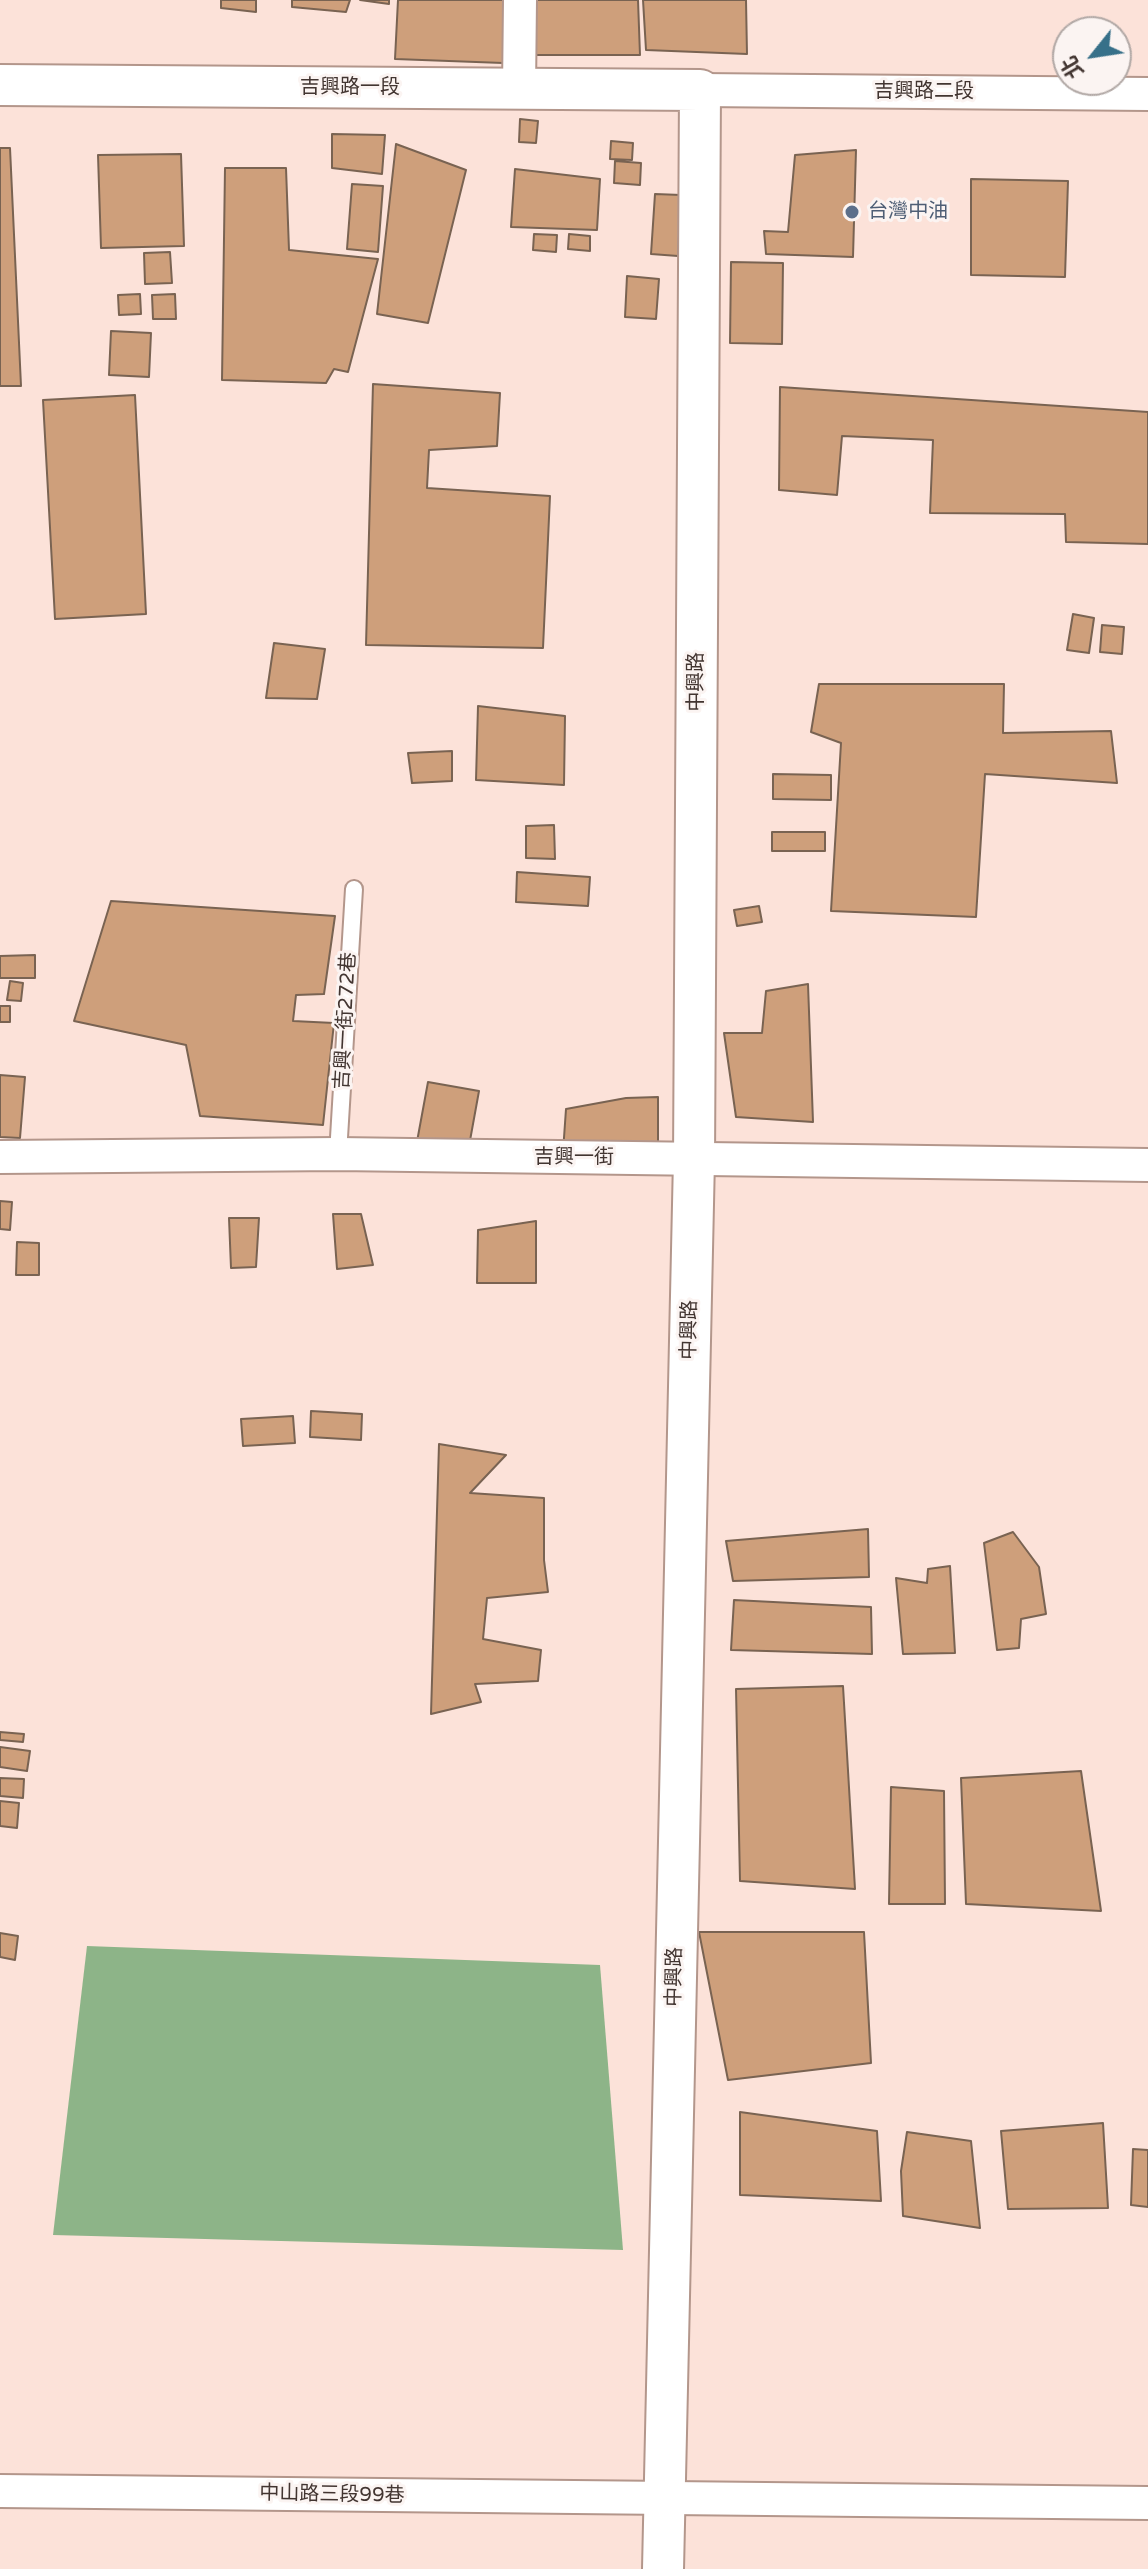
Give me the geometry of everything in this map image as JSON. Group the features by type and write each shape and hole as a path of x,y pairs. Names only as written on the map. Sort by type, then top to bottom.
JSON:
{"street":[{"path":"519,89 520,0"},
{"name":"吉興路一段","path":"0,85 700,90"},
{"name":"吉興路二段","path":"700,90 1148,94"},
{"name":"中興路","path":"663,2569 694,1159 700,90"},
{"name":"吉興一街","path":"0,1157 338,1154 1148,1165"},
{"name":"中山路三段99巷","path":"0,2491 1148,2503"}],"lane":[{"name":"吉興一街272巷","path":"338,1154 354,889"}],"green space":[{"path":"87,1946 600,1965 623,2250 53,2235"}],"building":[{"path":"221,0 256,0 256,12 221,8"},
{"path":"292,0 350,0 346,12 292,7"},
{"path":"360,0 389,0 389,4"},
{"path":"398,0 503,0 503,63 395,59"},
{"path":"526,0 638,0 640,55 525,55"},
{"path":"643,0 746,0 747,54 646,50"},
{"path":"520,119 538,121 536,143 519,142"},
{"path":"332,134 385,135 382,174 332,168"},
{"path":"611,141 633,143 632,160 610,159"},
{"path":"396,144 466,170 428,323 377,314"},
{"path":"0,148 10,148 21,386 0,386"},
{"path":"856,150 853,257 766,254 764,231 788,232 795,155"},
{"path":"181,154 184,246 101,248 98,155"},
{"path":"615,161 641,163 640,185 614,183"},
{"path":"225,168 286,168 289,250 378,259 348,372 334,369 326,383 222,380"},
{"path":"515,169 600,179 597,230 511,227"},
{"path":"971,179 1068,181 1065,277 971,275"},
{"path":"352,184 383,186 378,252 347,249"},
{"path":"655,194 681,195 678,256 651,254"},
{"path":"534,234 557,235 556,252 533,250"},
{"path":"569,234 590,236 590,251 568,249"},
{"path":"170,252 172,283 145,284 144,253"},
{"path":"731,262 783,263 782,344 730,343"},
{"path":"627,276 659,279 656,319 625,317"},
{"path":"140,294 141,314 119,315 118,295"},
{"path":"175,294 176,319 153,319 152,295"},
{"path":"111,331 151,333 149,377 109,375"},
{"path":"373,384 500,393 497,446 429,450 427,488 550,496 543,648 366,645"},
{"path":"780,387 1148,412 1148,544 1066,542 1065,514 930,513 933,440 842,436 837,495 779,490"},
{"path":"135,395 146,614 55,619 43,400"},
{"path":"1073,614 1094,618 1089,653 1067,650"},
{"path":"1102,625 1124,627 1122,654 1100,652"},
{"path":"274,643 325,649 317,699 266,698"},
{"path":"819,684 1004,684 1003,733 1111,731 1117,783 985,774 976,917 831,911 841,743 811,732"},
{"path":"478,706 565,716 564,785 476,780"},
{"path":"452,751 452,781 412,783 408,753"},
{"path":"773,774 831,775 831,800 773,799"},
{"path":"554,825 555,859 526,858 526,826"},
{"path":"772,832 825,832 825,851 772,851"},
{"path":"517,872 590,877 588,906 516,902"},
{"path":"111,901 335,916 324,994 296,995 293,1021 334,1023 323,1125 200,1116 186,1045 74,1021"},
{"path":"759,906 762,922 737,926 734,910"},
{"path":"35,955 35,978 0,978 0,956"},
{"path":"10,981 23,983 21,1001 7,1000"},
{"path":"808,984 813,1122 736,1117 724,1033 762,1033 766,991"},
{"path":"0,1006 10,1006 10,1022 0,1022"},
{"path":"0,1075 25,1077 20,1138 0,1137"},
{"path":"428,1082 479,1091 467,1157 416,1147"},
{"path":"658,1097 658,1155 563,1152 566,1109 626,1098"},
{"path":"0,1201 12,1202 10,1230 0,1229"},
{"path":"333,1214 361,1214 373,1265 337,1269"},
{"path":"229,1218 259,1218 256,1267 231,1268"},
{"path":"536,1221 536,1283 477,1283 478,1230"},
{"path":"17,1242 39,1243 39,1275 16,1275"},
{"path":"311,1411 362,1414 361,1440 310,1437"},
{"path":"293,1416 295,1443 243,1446 241,1419"},
{"path":"439,1444 506,1455 470,1493 544,1498 544,1560 548,1592 487,1598 483,1639 541,1650 538,1681 475,1684 481,1702 431,1714"},
{"path":"868,1529 869,1577 733,1581 726,1541"},
{"path":"1013,1532 1039,1567 1046,1614 1021,1619 1019,1648 997,1650 984,1543"},
{"path":"950,1566 955,1653 903,1654 896,1578 927,1583 928,1569"},
{"path":"734,1600 871,1607 872,1654 731,1650"},
{"path":"843,1686 855,1889 740,1881 736,1689"},
{"path":"0,1732 24,1734 23,1742 0,1740"},
{"path":"0,1747 30,1751 27,1771 0,1767"},
{"path":"1081,1771 1101,1911 966,1904 961,1778"},
{"path":"0,1778 24,1779 23,1798 0,1796"},
{"path":"891,1787 944,1791 945,1904 889,1904"},
{"path":"0,1801 19,1803 17,1828 0,1826"},
{"path":"699,1932 864,1932 871,2063 728,2080"},
{"path":"0,1933 18,1936 15,1960 0,1957"},
{"path":"740,2112 877,2131 881,2201 740,2195"},
{"path":"1103,2123 1108,2208 1008,2209 1001,2131"},
{"path":"907,2132 971,2141 980,2228 903,2216 901,2171"},
{"path":"1133,2149 1148,2150 1148,2207 1131,2205"}],"place":[{"name":"台灣中油","path":"852,212"}]}
